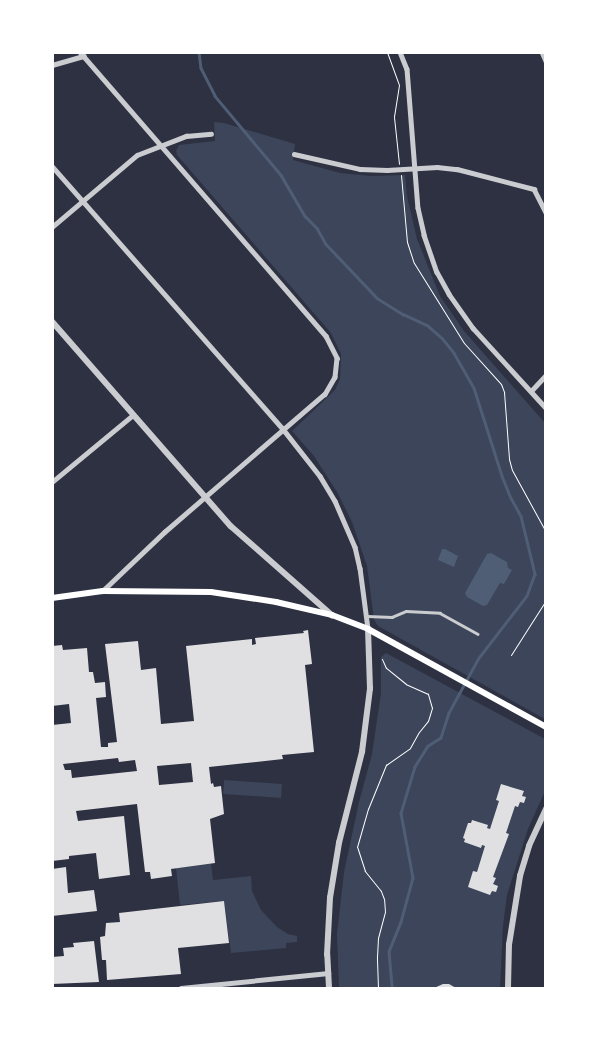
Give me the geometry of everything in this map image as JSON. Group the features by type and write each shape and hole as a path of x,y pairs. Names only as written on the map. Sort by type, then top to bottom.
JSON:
{"main road":[{"path":"52,598 103,591 211,592 276,602 332,615 368,628 546,727"}],"street":[{"path":"400,52 407,69 418,208 424,234 443,283 473,328 546,408"},
{"path":"542,52 546,61"},
{"path":"52,65 82,54 162,144 330,341 337,358 337,368 331,387 319,399 205,497 103,591"},
{"path":"52,227 137,155 186,136 211,134"},
{"path":"294,154 360,169 443,167 479,175 534,189 546,213"},
{"path":"52,166 84,200 309,459 338,507 356,554 367,616 370,688 362,752 340,837 330,898 329,988"},
{"path":"52,321 205,497 257,550 332,615"},
{"path":"531,391 546,375"},
{"path":"52,482 133,415"},
{"path":"508,988 510,945 520,876 529,846 546,809"},
{"path":"181,988 328,973"}],"lane":[{"path":"367,616 392,617 406,611 440,612 478,634"}],"path":[{"path":"387,52 399,85 394,118 407,242 414,263 464,343 501,384 504,392 509,459 512,470 546,532"},
{"path":"511,655 546,600"},
{"path":"378,988 378,938 385,912 384,900 381,891 365,871 357,847 370,803 386,765 410,748 418,732 428,721 432,708 428,694 406,684 386,668 382,659"}],"shaded area":[{"path":"214,122 224,123 295,144 293,160 340,173 371,176 405,175 407,196 417,239 440,296 464,331 545,423 545,719 378,626 374,620 367,566 352,522 337,492 314,456 292,431 335,390 340,379 341,354 331,333 177,155 176,151 179,145 215,141"},
{"path":"442,549 458,556 454,567 438,560"},
{"path":"491,553 507,562 508,568 512,570 504,584 500,583 487,605 483,606 467,597 465,593 487,554"},
{"path":"386,653 545,739 545,791 528,829 507,895 503,926 500,988 339,988 337,934 344,872 359,802 372,754 381,693 381,657"},
{"path":"224,780 282,784 281,798 223,794"},
{"path":"211,863 213,880 251,876 252,891 261,910 277,927 288,934 297,936 297,942 286,943 286,948 231,953 224,901 180,905 176,868"}],"building":[{"path":"308,630 312,664 305,665 314,752 282,755 283,759 209,767 211,784 213,783 214,787 221,786 224,814 210,819 215,863 171,869 172,876 151,879 150,872 145,872 137,804 76,811 78,821 124,816 130,875 99,879 96,853 69,856 69,859 52,861 52,725 71,723 69,704 52,706 52,646 62,645 63,650 87,648 89,672 93,672 95,683 105,682 106,697 96,698 101,747 108,747 108,743 117,742 105,644 138,641 141,670 156,668 161,724 194,721 186,646 252,639 252,645 256,644 255,638 304,633 303,631","holes":["118,758 119,762 135,760 137,771 72,778 71,770 65,770 63,764","191,763 193,782 159,785 157,766"]},
{"path":"501,784 524,791 522,796 526,797 524,803 520,802 518,807 515,806 506,833 509,834 493,877 496,878 493,884 498,886 496,892 492,891 490,895 468,887 473,871 477,872 485,846 482,845 481,848 464,842 465,839 463,838 468,823 471,823 472,820 488,825 487,828 490,829 499,801 496,800"},
{"path":"66,867 68,893 94,890 97,911 52,916 52,869"},
{"path":"224,901 229,943 178,948 181,974 107,980 106,960 102,960 100,937 105,936 106,923 120,922 119,913"},
{"path":"94,941 99,982 52,984 52,957 64,956 63,948 74,947 73,943"},
{"path":"443,984 449,984 456,988 434,988"}],"waterway":[{"path":"199,52 201,68 215,96 281,175 305,216 317,228 326,244 377,298 403,314 427,325 442,338 454,353 474,388 502,476 521,516 535,574 527,596 479,658 449,713 441,738 428,746 415,767 401,813 413,878 401,922 389,951 392,988"}]}
